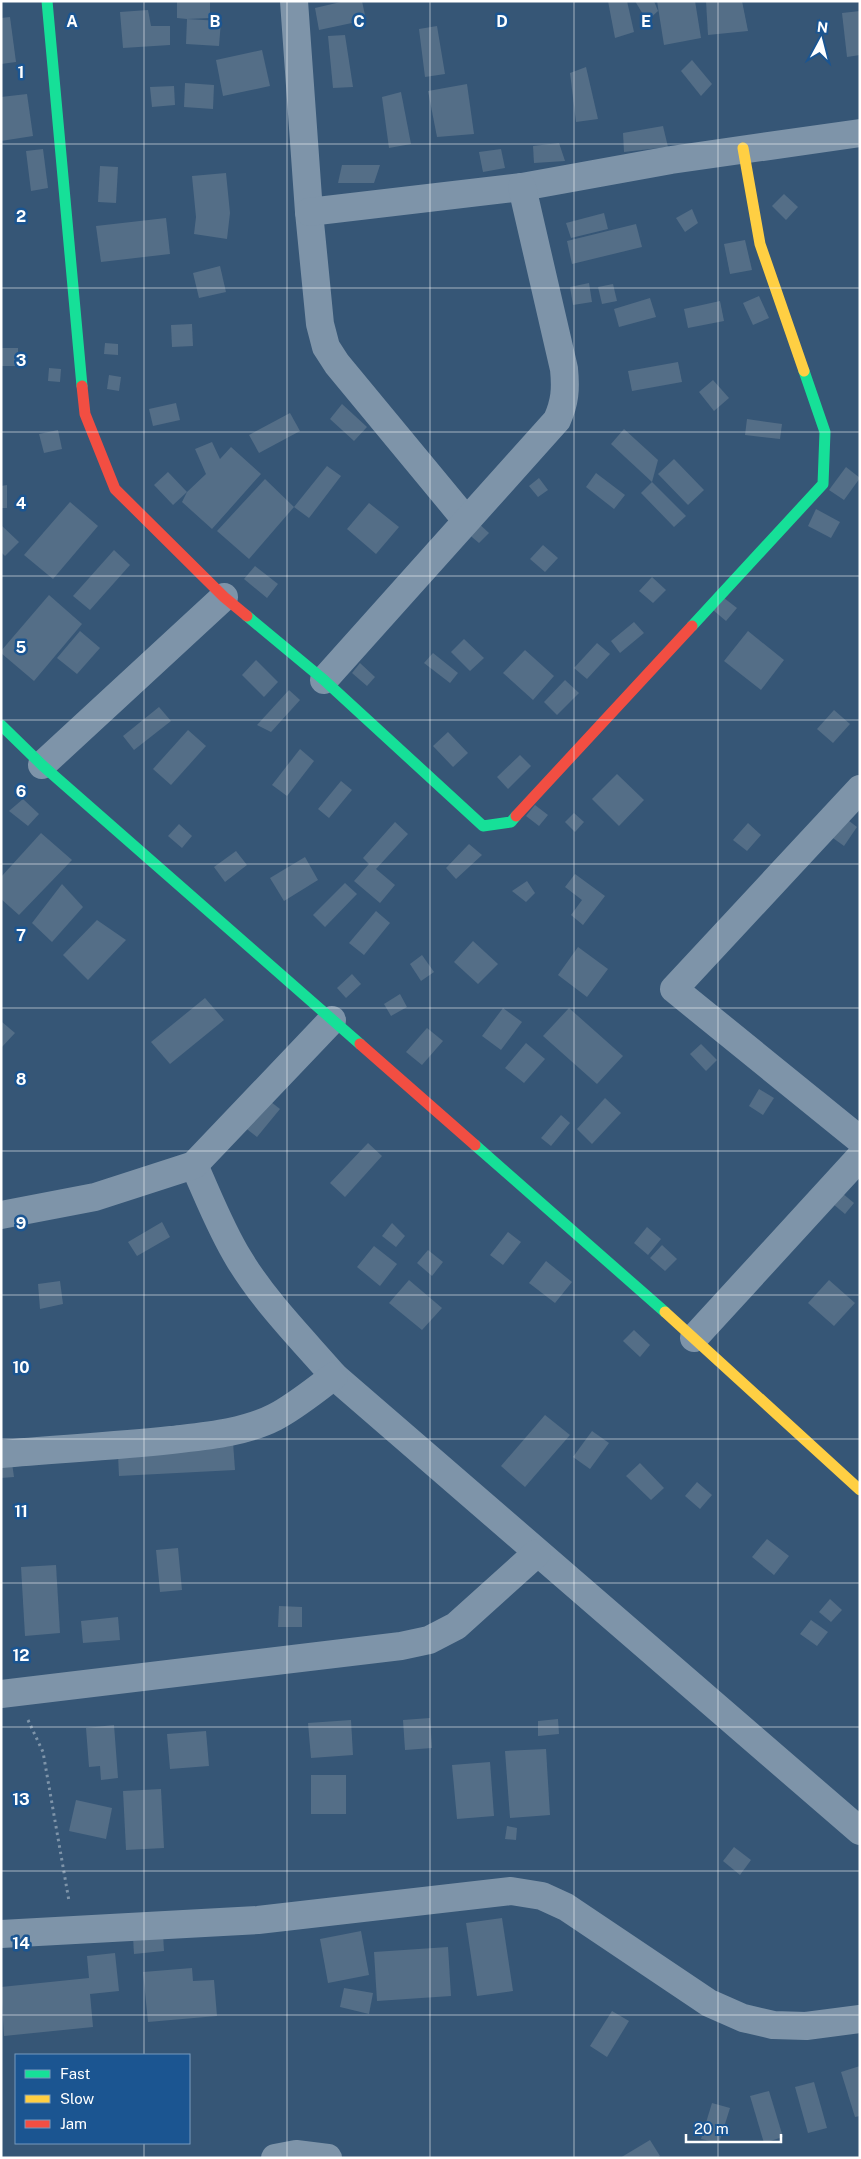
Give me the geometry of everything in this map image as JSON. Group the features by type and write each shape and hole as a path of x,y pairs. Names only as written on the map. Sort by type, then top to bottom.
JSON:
{"street":[{"path":"47,1 85,414 115,489 224,597 324,680 483,826 511,822 823,484 825,432 760,244 743,148"},
{"path":"294,1 309,212 320,324 326,347 337,364 466,520"},
{"path":"309,212 522,187 743,148 860,133"},
{"path":"324,680 557,420 563,406 566,389 564,369 522,187"},
{"path":"42,765 224,597"},
{"path":"1,725 42,765 694,1338 860,1490"},
{"path":"860,789 674,989 860,1140"},
{"path":"1,1215 95,1197 194,1165 332,1020"},
{"path":"694,1338 860,1156"},
{"path":"194,1165 221,1225 239,1259 264,1296 334,1376 860,1831"},
{"path":"1,1454 102,1448 207,1436 243,1428 273,1418 334,1376"},
{"path":"7,1694 392,1648 429,1640 456,1626 537,1553"},
{"path":"1,1934 258,1920 512,1892 542,1896 566,1907 708,2003 743,2018 773,2025 806,2026 860,2019"},
{"path":"275,2158 296,2154 328,2158"}],"path":[{"path":"7,1694 29,1723 43,1752 74,1929"}],"building":[{"path":"177,1 210,1 210,18 177,18"},
{"path":"345,1 362,1 366,20 319,30 315,8"},
{"path":"608,1 627,1 634,32 615,38"},
{"path":"635,1 654,1 658,11 647,21"},
{"path":"657,1 695,1 701,38 664,45"},
{"path":"706,1 742,1 748,31 708,35"},
{"path":"148,10 151,26 170,26 170,45 123,48 120,12"},
{"path":"860,11 860,55 847,57 842,13"},
{"path":"10,17 16,62 1,64 1,18"},
{"path":"187,19 221,21 219,46 186,44"},
{"path":"437,26 445,74 425,77 419,29"},
{"path":"345,35 353,87 333,88 328,36"},
{"path":"262,50 270,86 223,96 216,60"},
{"path":"692,60 712,84 701,96 681,71"},
{"path":"586,67 598,119 576,122 570,73"},
{"path":"185,83 214,85 213,109 184,107"},
{"path":"467,84 474,134 437,137 428,91"},
{"path":"174,86 175,105 152,107 150,87"},
{"path":"401,92 411,144 389,148 382,97"},
{"path":"27,94 33,136 1,141 1,97"},
{"path":"663,126 668,147 624,152 623,133"},
{"path":"559,143 565,161 534,163 533,146"},
{"path":"43,149 48,188 31,191 26,151"},
{"path":"501,149 505,168 483,172 479,152"},
{"path":"342,165 380,165 374,183 338,183"},
{"path":"100,166 118,167 116,203 98,202"},
{"path":"226,173 230,213 227,239 194,234 196,217 192,176"},
{"path":"784,194 798,207 786,220 772,206"},
{"path":"692,209 698,223 685,232 676,218"},
{"path":"604,213 608,229 571,238 566,223"},
{"path":"166,218 170,254 101,262 96,226"},
{"path":"636,224 642,247 572,264 567,241"},
{"path":"745,240 752,270 730,274 724,244"},
{"path":"220,266 226,292 199,298 193,273"},
{"path":"589,283 592,302 573,305 570,287"},
{"path":"613,284 617,301 602,304 598,287"},
{"path":"759,296 769,318 753,325 743,303"},
{"path":"650,298 656,317 619,327 614,309"},
{"path":"720,301 724,321 688,328 684,309"},
{"path":"192,324 193,346 172,347 171,325"},
{"path":"105,343 118,344 118,355 104,354"},
{"path":"1,348 18,348 18,366 1,366"},
{"path":"678,362 682,382 632,391 628,371"},
{"path":"49,368 61,369 60,382 48,381"},
{"path":"109,375 121,377 119,391 107,389"},
{"path":"713,380 729,398 714,411 699,392"},
{"path":"176,403 180,420 153,426 149,409"},
{"path":"342,404 367,427 354,441 330,419"},
{"path":"290,413 300,431 259,453 249,435"},
{"path":"747,419 782,424 780,439 745,435"},
{"path":"624,429 658,460 652,482 611,444"},
{"path":"58,430 62,449 44,453 39,434"},
{"path":"212,442 220,459 231,447 261,474 212,529 182,502 187,492 206,474 195,449"},
{"path":"674,459 704,490 688,505 658,474"},
{"path":"327,466 341,476 309,518 294,507"},
{"path":"846,467 860,478 844,500 829,490"},
{"path":"168,472 187,492 173,505 154,485"},
{"path":"596,473 625,495 614,509 586,487"},
{"path":"539,478 548,490 538,497 529,486"},
{"path":"265,479 294,507 249,559 217,531"},
{"path":"652,482 686,516 674,527 641,493"},
{"path":"7,485 7,508 1,508 1,486"},
{"path":"70,502 98,526 53,579 24,555"},
{"path":"369,503 399,527 376,554 347,529"},
{"path":"816,509 840,522 831,538 808,526"},
{"path":"476,521 489,533 479,543 466,532"},
{"path":"1,525 19,542 5,556 1,552"},
{"path":"543,545 558,558 545,572 530,559"},
{"path":"114,550 130,565 90,610 73,596"},
{"path":"255,566 278,584 267,598 244,579"},
{"path":"652,577 666,590 653,603 639,591"},
{"path":"49,595 82,624 34,681 1,651"},
{"path":"724,598 737,608 726,621 713,610"},
{"path":"634,622 644,633 620,653 611,641"},
{"path":"80,631 100,648 77,674 57,658"},
{"path":"748,631 784,660 761,690 724,661"},
{"path":"464,639 484,658 470,671 451,652"},
{"path":"597,643 610,654 587,679 574,668"},
{"path":"525,650 554,676 533,700 503,673"},
{"path":"433,653 458,673 450,683 424,663"},
{"path":"256,660 278,682 264,697 242,675"},
{"path":"360,663 375,677 367,686 352,673"},
{"path":"565,680 579,693 557,715 544,702"},
{"path":"289,690 300,700 271,732 257,725"},
{"path":"159,707 171,721 134,750 123,736"},
{"path":"834,710 850,724 833,743 817,729"},
{"path":"188,730 206,746 171,785 153,769"},
{"path":"448,732 468,753 453,767 433,746"},
{"path":"300,749 314,761 287,796 272,785"},
{"path":"520,755 531,766 508,789 497,777"},
{"path":"617,774 644,800 619,826 592,799"},
{"path":"341,781 352,790 329,818 318,809"},
{"path":"23,799 39,814 28,826 9,811"},
{"path":"535,805 548,815 539,826 526,816"},
{"path":"574,813 584,822 575,832 565,822"},
{"path":"840,814 857,827 844,846 826,833"},
{"path":"395,822 408,834 376,869 395,885 380,903 354,881 369,864 363,858"},
{"path":"748,823 761,835 747,851 733,840"},
{"path":"179,824 192,836 182,848 168,836"},
{"path":"41,833 72,860 19,915 1,899 1,877"},
{"path":"469,844 482,855 456,879 446,868"},
{"path":"236,851 247,865 225,882 214,867"},
{"path":"305,857 318,880 284,901 270,878"},
{"path":"575,874 605,896 583,925 571,915 582,900 565,887"},
{"path":"527,881 535,893 526,902 512,891"},
{"path":"345,883 357,894 325,927 313,915"},
{"path":"62,884 83,907 52,942 32,923"},
{"path":"376,911 390,923 364,955 349,943"},
{"path":"97,920 126,940 88,980 63,955"},
{"path":"473,941 498,964 478,984 454,962"},
{"path":"578,947 608,969 587,997 558,975"},
{"path":"422,955 434,972 421,981 410,964"},
{"path":"352,974 361,984 346,998 337,988"},
{"path":"400,994 407,1007 391,1016 384,1004"},
{"path":"205,998 224,1020 170,1064 151,1042"},
{"path":"503,1008 522,1022 501,1050 482,1036"},
{"path":"569,1008 623,1056 597,1084 543,1036"},
{"path":"1,1023 15,1033 1,1048"},
{"path":"427,1028 443,1041 422,1065 406,1052"},
{"path":"526,1043 545,1059 524,1083 505,1068"},
{"path":"701,1044 717,1060 706,1071 690,1054"},
{"path":"759,1089 774,1098 763,1115 749,1106"},
{"path":"266,1098 280,1109 257,1137 243,1126"},
{"path":"605,1098 621,1113 592,1144 577,1129"},
{"path":"561,1115 570,1123 551,1146 541,1138"},
{"path":"368,1143 382,1156 345,1197 330,1183"},
{"path":"842,1193 854,1203 845,1214 833,1204"},
{"path":"162,1222 170,1237 137,1256 128,1242"},
{"path":"392,1223 405,1236 396,1247 382,1236"},
{"path":"647,1227 661,1239 648,1255 634,1243"},
{"path":"508,1232 521,1242 503,1265 490,1255"},
{"path":"662,1245 677,1259 665,1271 650,1258"},
{"path":"374,1246 397,1264 380,1286 357,1267"},
{"path":"428,1250 443,1262 432,1276 417,1263"},
{"path":"546,1261 572,1282 555,1303 529,1283"},
{"path":"409,1280 442,1308 422,1330 389,1303"},
{"path":"829,1280 855,1303 834,1326 808,1303"},
{"path":"60,1281 63,1304 40,1309 38,1284"},
{"path":"634,1330 650,1345 640,1357 623,1341"},
{"path":"545,1415 570,1435 525,1487 501,1466"},
{"path":"592,1431 609,1443 590,1469 573,1457"},
{"path":"233,1442 235,1470 119,1476 118,1455"},
{"path":"11,1456 14,1477 1,1478 1,1457"},
{"path":"640,1463 664,1488 651,1500 626,1476"},
{"path":"697,1482 712,1495 700,1509 685,1496"},
{"path":"767,1539 789,1556 774,1575 752,1557"},
{"path":"178,1548 182,1590 160,1592 156,1550"},
{"path":"56,1565 60,1633 25,1636 21,1567"},
{"path":"830,1599 842,1610 831,1622 819,1612"},
{"path":"279,1606 302,1607 302,1627 278,1627"},
{"path":"118,1617 120,1640 83,1643 81,1621"},
{"path":"811,1620 828,1632 817,1646 800,1634"},
{"path":"430,1718 432,1748 405,1750 403,1720"},
{"path":"558,1719 559,1734 538,1736 538,1721"},
{"path":"351,1720 353,1755 311,1758 308,1723"},
{"path":"114,1725 118,1778 101,1780 100,1766 89,1767 86,1728"},
{"path":"206,1731 209,1766 170,1769 167,1734"},
{"path":"546,1749 550,1815 510,1818 505,1751"},
{"path":"490,1762 494,1816 457,1819 452,1765"},
{"path":"311,1775 346,1775 346,1814 311,1814"},
{"path":"161,1789 164,1848 126,1850 123,1791"},
{"path":"76,1800 112,1808 106,1839 69,1831"},
{"path":"507,1826 517,1828 516,1840 505,1839"},
{"path":"734,1847 751,1860 740,1875 723,1861"},
{"path":"502,1918 513,1991 477,1996 466,1923"},
{"path":"361,1931 369,1975 328,1983 320,1939"},
{"path":"163,1934 164,1951 134,1954 133,1937"},
{"path":"448,1947 451,1996 377,2001 374,1952"},
{"path":"115,1953 119,1991 90,1994 93,2027 4,2036 1,1987 89,1978 87,1956"},
{"path":"192,1968 193,1981 214,1980 217,2016 148,2022 143,1972"},
{"path":"344,1988 373,1993 369,2014 340,2007"},
{"path":"612,2011 629,2021 607,2057 590,2046"},
{"path":"860,2066 860,2116 855,2117 841,2072"},
{"path":"814,2082 827,2128 808,2133 795,2087"},
{"path":"769,2091 783,2137 764,2143 750,2096"},
{"path":"712,2103 730,2108 719,2143 701,2139"},
{"path":"650,2140 660,2156 657,2158 620,2158"}],"traffic: fast":[{"path":"47,1 82,386"},
{"path":"692,626 823,484 825,432 804,371"},
{"path":"247,616 324,680 483,826 511,822 516,816"},
{"path":"1,725 42,765 360,1044"},
{"path":"475,1145 665,1312"}],"traffic: slow":[{"path":"743,148 760,244 804,371"},
{"path":"665,1312 860,1490"}],"traffic: jam":[{"path":"82,386 85,414 115,489 224,597 247,616"},
{"path":"516,816 692,626"},
{"path":"360,1044 475,1145"}]}
